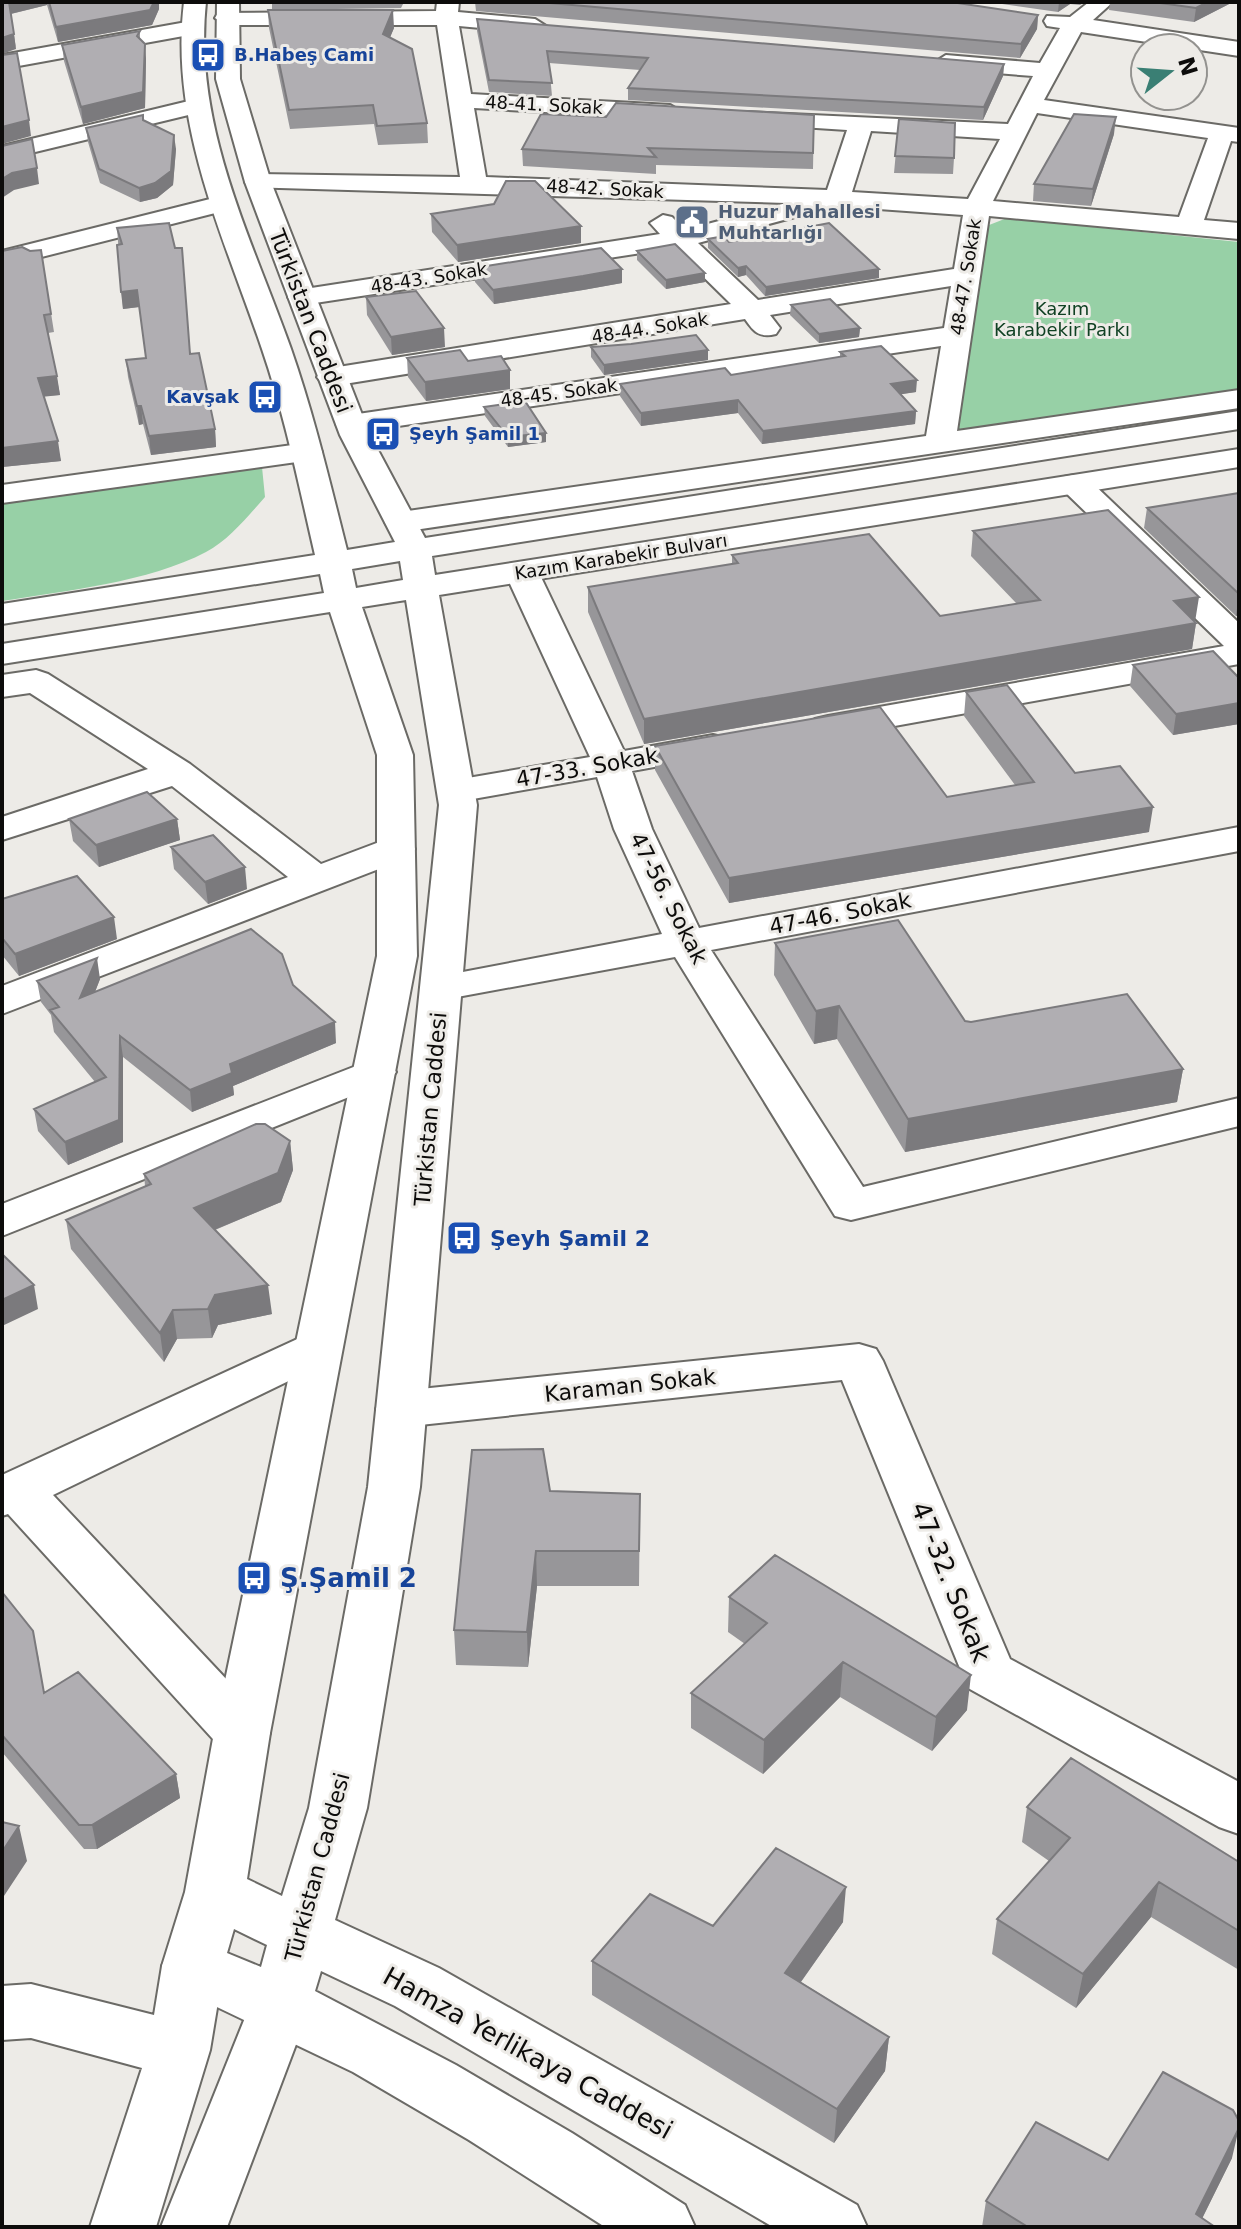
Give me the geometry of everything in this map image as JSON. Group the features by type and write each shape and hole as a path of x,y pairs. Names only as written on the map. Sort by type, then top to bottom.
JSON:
{"street":[{"name":"48-47. Sokak","path":"940,444 977,207 1012,132 1046,70 1075,24 1102,2"},
{"path":"227,10 447,10 557,28"},
{"name":"Türkistan Caddesi","path":"194,2227 281,2002 299,1931 338,1808 394,1487 458,805 411,553 351,424 258,182 228,79 227,10"},
{"path":"447,10 474,182"},
{"path":"2,62 193,15"},
{"name":"Türkistan Caddesi","path":"123,2227 179,2050 193,1966 215,1892 242,1733 397,956 395,755 337,581 307,452 277,351 222,204 197,106 193,15"},
{"path":"1029,18 1239,49"},
{"path":"919,59 1046,70"},
{"name":"48-41. Sokak","path":"460,100 691,113"},
{"path":"1028,105 1230,134 1189,226"},
{"path":"2,153 197,106"},
{"path":"738,116 1012,132"},
{"path":"837,198 861,123"},
{"name":"48-42. Sokak","path":"258,182 474,182 837,198 977,207 1239,231"},
{"path":"606,189 645,208 682,239 754,312 789,359"},
{"name":"48-43. Sokak","path":"302,297 682,239 837,198"},
{"path":"2,259 222,204"},
{"name":"48-44. Sokak","path":"332,377 754,312 966,275"},
{"name":"48-45. Sokak","path":"351,424 957,335"},
{"path":"411,553 940,444 1239,399"},
{"name":"Kazım Karabekir Bulvarı","path":"2,654 337,581 411,553 1239,420"},
{"path":"2,494 307,452"},
{"name":"Kazım Karabekir Bulvarı","path":"2,614 337,581 411,553 522,573 1239,458"},
{"path":"1075,484 1235,638"},
{"name":"47-56. Sokak","path":"522,573 611,763 633,829 686,942 851,1205 1239,1112"},
{"path":"794,732 1235,638"},
{"path":"19,684 177,772 316,879"},
{"name":"47-33. Sokak","path":"456,791 748,740"},
{"path":"2,829 177,772"},
{"name":"47-46. Sokak","path":"441,988 1237,843"},
{"path":"2,1001 396,849"},
{"path":"2,1221 374,1072"},
{"path":"242,1733 9,1494 319,1346"},
{"name":"Karaman Sokak","path":"401,1409 859,1361"},
{"name":"47-32. Sokak","path":"859,1361 988,1673 1239,1810"},
{"name":"Hamza Yerlikaya Caddesi","path":"215,1892 417,1987 834,2227"},
{"path":"193,1966 281,2002 548,2151 662,2227"},
{"path":"2,2013 31,2011 179,2050"}],"green space":[{"name":"Kazım Karabekir Parkı","path":"1007,218 1239,242 1239,389 953,433 984,227"},
{"path":"262,467 265,497 230,534 206,552 133,578 2,601 2,504"}],"building":[{"path":"2,2 9,2 14,34 2,38"},
{"path":"49,2 154,2 150,10 56,27"},
{"path":"538,2 951,2 1038,15 1021,44"},
{"path":"1153,2 1208,2 1196,8"},
{"path":"268,10 393,10 383,34 412,49 427,123 377,126 373,105 289,110"},
{"path":"477,19 1004,64 984,107 628,88 648,58 547,51 552,83 489,80"},
{"path":"140,31 137,36 145,44 143,92 81,107 62,45"},
{"path":"17,53 29,120 2,127 2,55"},
{"path":"616,103 814,115 813,153 648,148 656,157 522,149 541,114 606,117"},
{"path":"1074,114 1116,117 1093,189 1034,184"},
{"path":"143,115 143,120 174,135 171,171 155,183 139,188 99,169 86,128"},
{"path":"899,119 955,123 954,158 895,156"},
{"path":"32,139 37,168 12,173 2,179 2,146"},
{"path":"506,181 535,181 581,226 457,245 431,214 494,204"},
{"path":"169,223 175,248 182,248 190,354 199,353 215,429 149,436 141,406 137,406 126,360 146,358 137,290 121,292 117,245 122,244 117,228"},
{"path":"829,223 879,269 766,287 746,266 738,268 708,239 724,236 729,242"},
{"path":"675,244 705,273 666,280 637,251"},
{"path":"22,247 30,251 41,250 51,314 44,315 57,376 38,378 58,441 2,448 2,251"},
{"path":"601,248 622,269 493,290 474,268"},
{"path":"416,291 444,328 391,337 366,297"},
{"path":"830,299 860,328 819,334 791,305"},
{"path":"696,335 708,350 604,365 591,347 631,344"},
{"path":"881,346 917,380 891,384 916,411 763,431 738,400 641,413 620,384 725,368 731,375 845,356 840,352"},
{"path":"460,350 468,361 501,356 510,370 425,382 407,358"},
{"path":"525,401 546,433 508,437 484,407"},
{"path":"1239,493 1239,594 1147,508"},
{"path":"1108,510 1199,597 1174,601 1196,623 644,719 588,587 738,563 732,555 869,534 940,616 1040,600 973,531"},
{"path":"1213,651 1239,678 1239,703 1176,714 1133,665"},
{"path":"1007,685 1075,773 1120,766 1153,807 729,878 655,746 880,707 947,797 1034,782 966,692"},
{"path":"147,792 177,819 96,845 69,819"},
{"path":"213,835 245,867 205,882 171,847"},
{"path":"77,876 114,917 15,954 2,938 2,899"},
{"path":"898,920 965,1021 1127,994 1183,1069 908,1119 839,1006 816,1011 775,943"},
{"path":"251,929 282,954 293,985 335,1022 230,1064 232,1073 190,1090 120,1036 119,1120 65,1142 34,1109 106,1077 50,1010 59,1007 37,981 97,958 80,998"},
{"path":"256,1124 265,1124 290,1141 278,1173 194,1208 268,1285 215,1295 208,1309 173,1310 160,1333 66,1220 151,1184 144,1174"},
{"path":"2,1254 34,1285 2,1300"},
{"path":"543,1449 550,1491 640,1494 639,1551 536,1551 527,1632 454,1630 472,1450"},
{"path":"775,1555 971,1675 936,1717 843,1662 764,1740 691,1693 767,1623 729,1597"},
{"path":"2,1592 33,1631 44,1693 78,1672 176,1774 92,1825 79,1825 2,1735"},
{"path":"1071,1758 1239,1862 1239,1931 1159,1882 1083,1974 997,1919 1070,1838 1027,1807"},
{"path":"2,1822 19,1826 2,1852"},
{"path":"776,1848 846,1887 785,1973 889,2037 837,2109 592,1961 650,1894 713,1926"},
{"path":"1163,2072 1233,2110 1239,2121 1239,2128 1196,2214 1215,2227 1028,2227 986,2201 1036,2122 1108,2160"}],"place":[{"name":"B.Habeş Cami","path":"208,55"},
{"name":"Huzur Mahallesi Muhtarlığı","path":"692,222"},
{"name":"Kavşak","path":"265,397"},
{"name":"Şeyh Şamil 1","path":"383,434"},
{"name":"Şeyh Şamil 2","path":"464,1238"},
{"name":"Ş.Şamil 2","path":"254,1578"}]}
